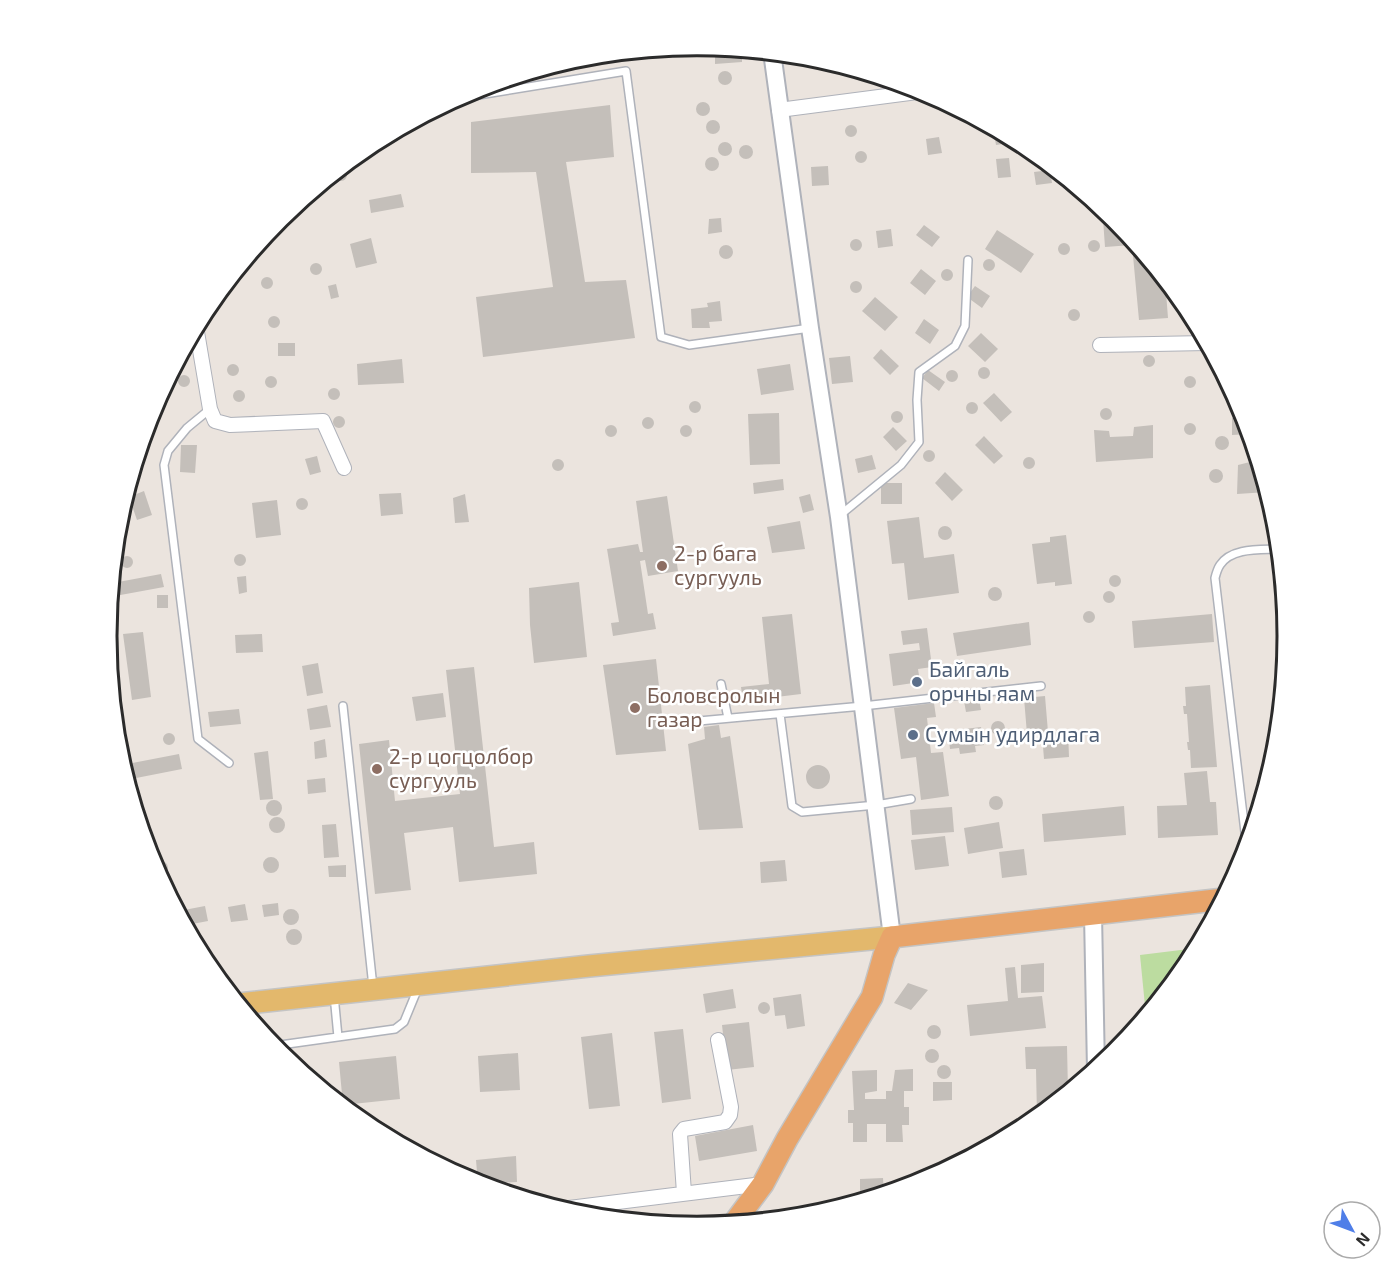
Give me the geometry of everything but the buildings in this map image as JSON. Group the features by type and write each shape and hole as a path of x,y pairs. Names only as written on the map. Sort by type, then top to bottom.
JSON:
{"highway":[{"path":"740,1215 763,1184 787,1138 872,997 892,936 1215,899"}],"main road":[{"path":"248,1003 892,936"}],"street":[{"path":"773,60 839,517 892,936"},
{"path":"779,110 903,94"},
{"path":"198,339 210,409 215,420 230,425 323,421 344,468"},
{"path":"1100,345 1198,343"},
{"path":"1093,914 1096,1057"},
{"path":"684,1193 680,1134 684,1130 725,1122 730,1115 731,1107 718,1040"},
{"path":"598,1208 684,1193 763,1184"}],"lane":[{"path":"494,93 626,71 661,337 689,345 810,328"},
{"path":"839,517 901,465 919,442 917,400 919,372 955,346 965,326 968,260"},
{"path":"210,409 187,428 168,451 164,465 198,739 229,763"},
{"path":"1245,829 1215,578 1220,564 1232,554 1271,550"},
{"path":"721,684 728,718"},
{"path":"677,723 863,706 1041,686"},
{"path":"343,706 373,990"},
{"path":"780,714 792,806 802,812 876,805 910,799"},
{"path":"285,1044 395,1029 404,1022 419,985"},
{"path":"334,994 338,1037"}],"green space":[{"path":"1186,949 1145,1005 1140,955"}],"place":[{"name":"2-р бага сургууль","path":"662,566"},
{"name":"Байгаль орчны яам","path":"917,682"},
{"name":"Боловсролын газар","path":"635,708"},
{"name":"Сумын удирдлага","path":"913,735"},
{"name":"2-р цогцолбор сургууль","path":"377,769"}]}
